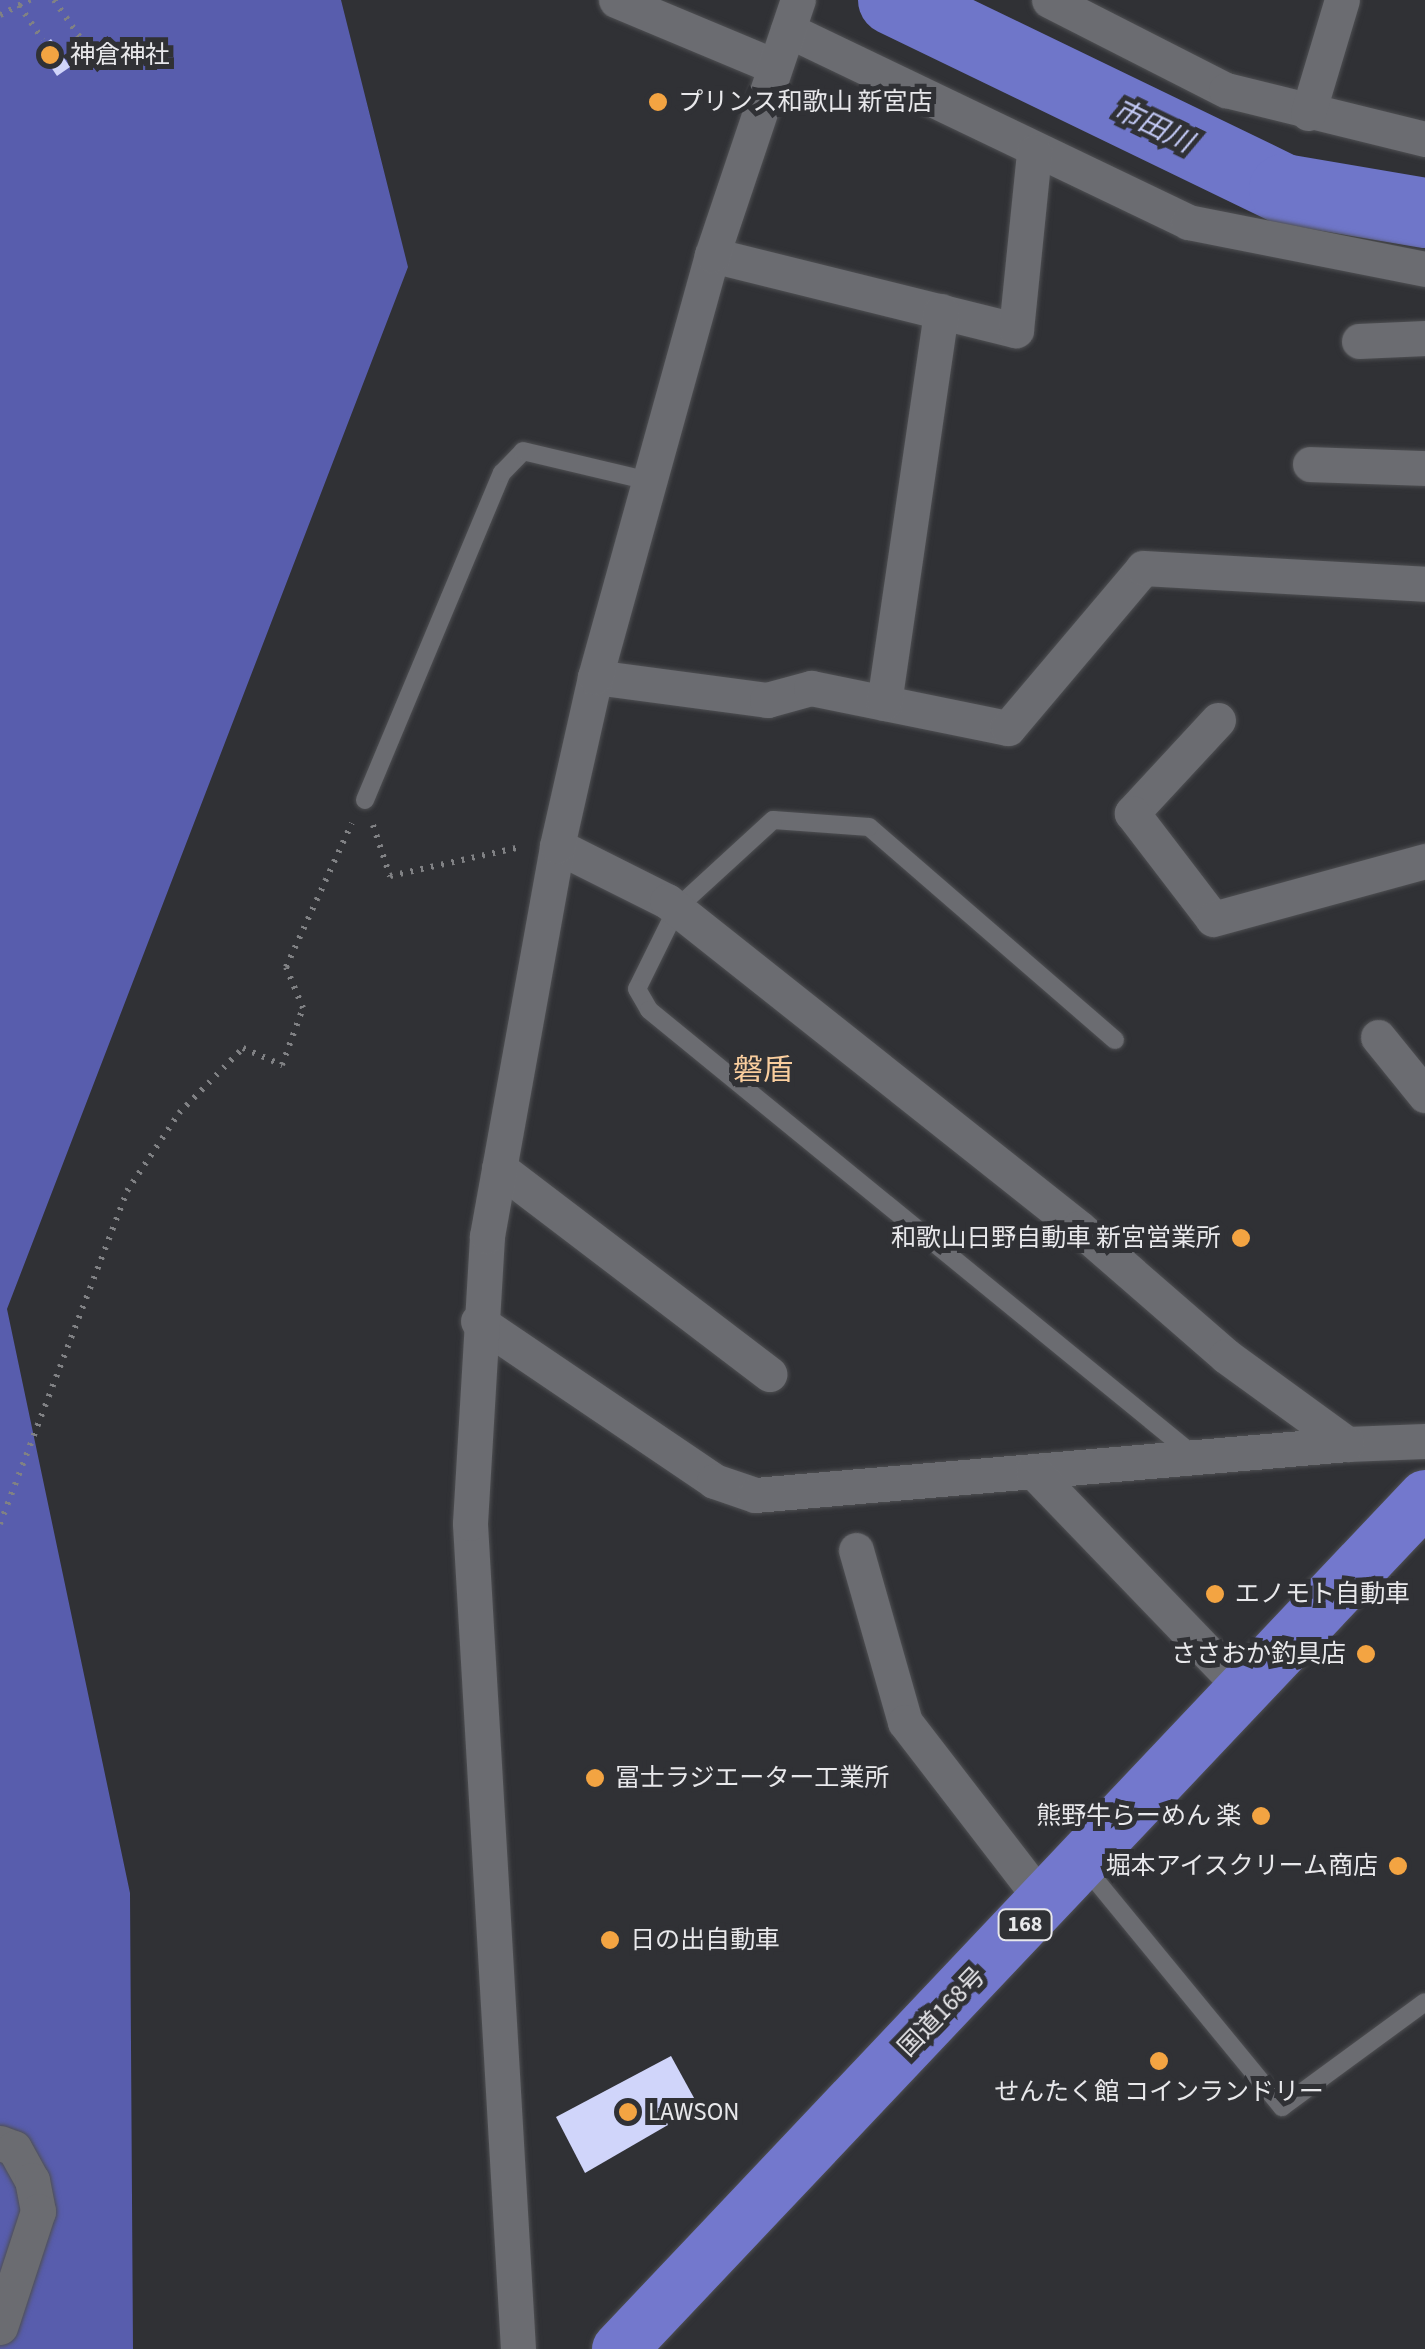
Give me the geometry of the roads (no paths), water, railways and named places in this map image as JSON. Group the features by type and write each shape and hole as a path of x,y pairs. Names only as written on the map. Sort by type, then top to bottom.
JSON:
{"highway":[{"name":"国道168号","path":"619,2349 1083,1865 1425,1497"}],"street":[{"path":"616,0 774,66"},
{"path":"1049,0 1226,90 1425,139"},
{"path":"1308,113 1342,0"},
{"path":"518,2349 470,1523 478,1320 499,1168 557,846 595,677 645,480 712,254 794,11 1034,152 1188,222 1425,268"},
{"path":"712,254 1016,330 1034,152"},
{"path":"884,703 941,312"},
{"path":"1360,342 1425,338"},
{"path":"1310,464 1425,468"},
{"path":"595,677 767,700 811,688 1008,728 1143,568 1425,584"},
{"path":"1218,720 1132,814 1213,919 1425,861"},
{"path":"557,846 677,908 1079,1228 1226,1356 1347,1444"},
{"path":"1378,1037 1425,1095"},
{"path":"499,1168 769,1374"},
{"path":"478,1320 714,1480 755,1495 1347,1444 1425,1442"},
{"path":"1033,1471 1243,1689"},
{"path":"856,1550 905,1722 1045,1904"},
{"path":"0,2143 14,2148 32,2180 38,2211 0,2327"}],"lane":[{"path":"366,800 502,473 522,451 645,480"},
{"path":"1115,1040 869,827 773,820 677,908 637,988 649,1010 1196,1457"},
{"path":"1083,1865 1282,2107 1425,2002"}],"waterway":[{"name":"市田川","path":"893,0 1284,189 1425,213"}],"place":[{"name":"神倉神社","path":"50,55"},
{"name":"プリンス和歌山 新宮店","path":"658,102"},
{"name":"和歌山日野自動車 新宮営業所","path":"1241,1238"},
{"name":"エノモト自動車","path":"1215,1594"},
{"name":"ささおか釣具店","path":"1366,1654"},
{"name":"冨士ラジエーター工業所","path":"595,1778"},
{"name":"熊野牛らーめん 楽","path":"1261,1816"},
{"name":"堀本アイスクリーム商店","path":"1398,1866"},
{"name":"日の出自動車","path":"610,1940"},
{"name":"せんたく館 コインランドリー","path":"1159,2061"},
{"name":"LAWSON","path":"628,2112"}],"district":[{"name":"磐盾","path":"763,1071"}]}
